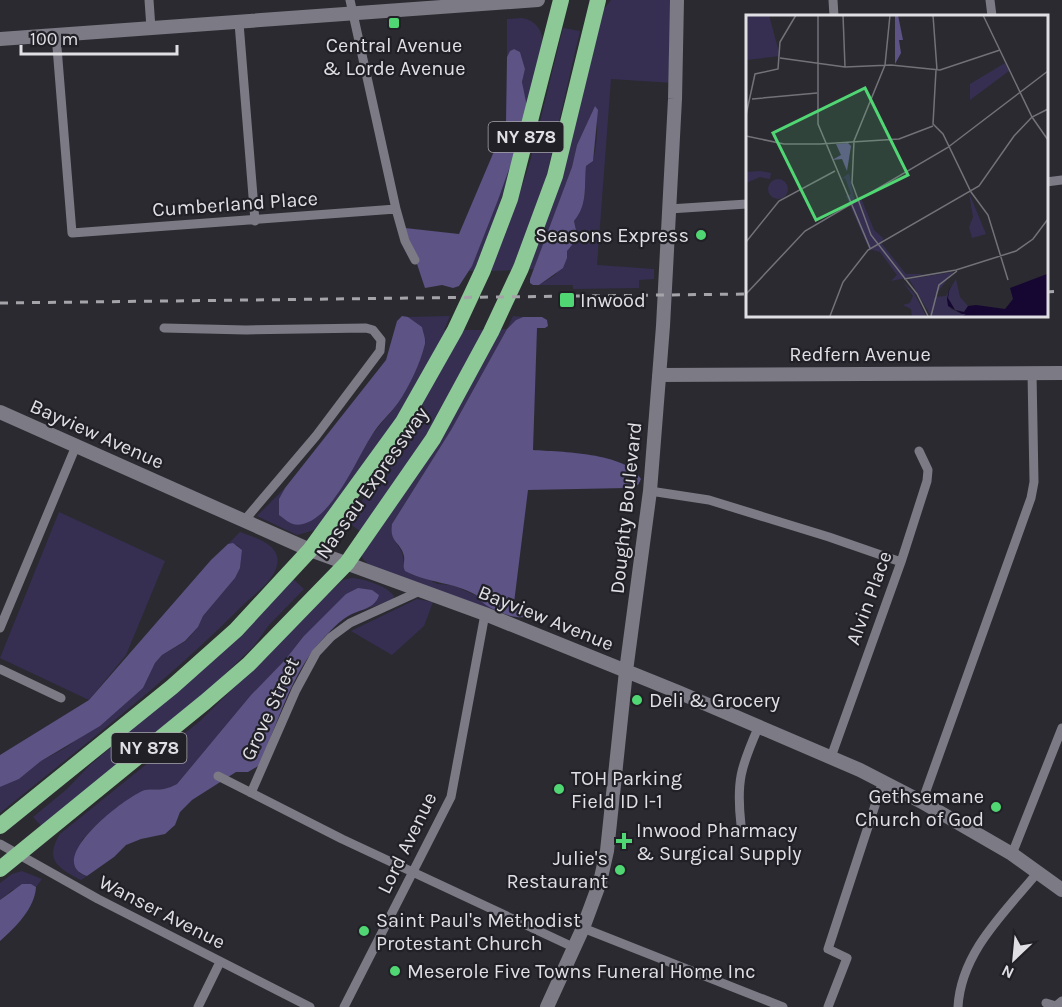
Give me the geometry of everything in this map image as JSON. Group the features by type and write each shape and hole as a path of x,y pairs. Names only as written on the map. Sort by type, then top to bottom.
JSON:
{"highway":[{"name":"Nassau Expressway","path":"0,826 188,673 250,615 310,550 403,422 455,330 483,270 510,199 561,0"},
{"name":"Nassau Expressway","path":"0,869 249,664 347,563 433,439 491,332 521,268 555,176 598,0"}],"street":[{"path":"149,0 151,28"},
{"path":"350,0 396,209 405,241 415,260"},
{"path":"0,39 353,15 478,2 538,0"},
{"name":"Doughty Boulevard","path":"547,1007 600,882 607,851 626,671 650,491 669,209 677,0"},
{"path":"833,0 834,15"},
{"path":"990,0 992,15"},
{"path":"239,23 255,221"},
{"name":"Cumberland Place","path":"56,35 72,233 396,209"},
{"path":"1047,182 1062,180"},
{"path":"669,209 746,204"},
{"path":"164,328 246,330 366,328 379,335 380,351 312,442 243,522"},
{"path":"922,802 1031,498 1034,482 1032,373"},
{"name":"Redfern Avenue","path":"659,375 1062,373"},
{"name":"Bayview Avenue","path":"0,412 310,550 485,614 626,671 883,781 1012,854 1062,890"},
{"path":"0,628 76,446"},
{"name":"Alvin Place","path":"831,758 901,562 928,478 926,464 919,452"},
{"path":"650,491 709,500 901,562"},
{"name":"Grove Street","path":"251,793 296,690 316,653 331,637 350,623 420,591"},
{"name":"Lord Avenue","path":"344,1007 451,797 485,614"},
{"path":"0,669 61,698"},
{"path":"741,825 738,798 740,773 758,728"},
{"path":"1012,854 1062,728"},
{"path":"218,776 413,873 573,946"},
{"path":"828,1007 847,958 828,949 883,781"},
{"name":"Wanser Avenue","path":"0,844 220,962 310,1007"},
{"path":"958,1007 962,981 978,946 1038,872"},
{"path":"582,928 783,1007"},
{"path":"198,1007 220,962"},
{"path":"1046,1003 1056,1006 1062,1001"}],"shaded area":[{"path":"611,0 675,0 673,83 611,79 597,265 654,269 654,279 639,280 639,288 573,289 573,285 539,285 555,275 567,258 567,251 576,230 574,221 582,208 586,166 593,161 596,141 595,106 577,145 572,167 534,269 523,270 576,123 603,10"},
{"path":"522,18 531,21 538,27 543,39 526,118 522,82 525,69 520,52 514,49 507,57 507,19"},
{"path":"563,28 580,31 543,191 514,270 490,271 530,162"},
{"path":"514,49 520,52 525,69 522,82 527,107 526,122 498,200 472,266 459,286 453,288 442,285 425,288 405,228 459,234 506,123 507,57"},
{"path":"595,106 598,110 593,161 586,166 582,208 574,221 576,230 572,245 567,251 563,268 539,285 533,285 530,279 572,167 577,145"},
{"path":"522,133 476,271 469,271 498,200"},
{"path":"402,316 408,317 422,327 425,340 414,375 406,390 375,431 334,499 314,519 303,524 290,523 279,515 279,499 285,488 386,360 397,321"},
{"path":"450,316 444,330 451,331 413,397 318,529 297,535 257,516 285,488 279,500 318,515 337,495 371,436 398,403 414,372 426,342 422,327 408,317"},
{"path":"513,316 523,317 516,320 507,329"},
{"path":"523,317 542,317 547,320 548,326 537,328 533,450 607,458 622,463 641,479 638,485 626,488 528,490 514,603 526,613 526,617 503,614 468,591 405,571 404,556 392,535 392,524 451,430 507,329"},
{"path":"507,329 451,430 392,524 393,536 402,553 403,565 412,575 424,577 437,584 452,585 477,596 496,611 370,566 361,554 495,330"},
{"path":"458,330 489,330 430,438 361,532 349,523 360,506 370,482"},
{"path":"59,512 165,561 126,655 89,700 0,658"},
{"path":"240,532 266,543 275,552 277,565 268,582 154,687 0,813 0,787 19,779 41,761 67,747 143,688 155,663 162,655 186,641 198,627 203,616 235,578 240,568 242,550 237,545 228,544"},
{"path":"233,543 242,550 240,568 235,578 185,641 162,655 155,663 143,688 100,726 41,761 19,779 0,787 0,755 89,700 211,560 228,544"},
{"path":"352,578 369,581 391,592 394,596 393,600 364,610 377,602 303,637 177,784 165,789 146,790 98,823 82,840 79,873 87,876 81,880 56,862 53,850 60,834 200,721 343,580"},
{"path":"293,579 304,589 269,625 253,647 199,699 42,827 33,817 176,692"},
{"path":"358,588 372,590 379,595 377,600 371,606 342,620 312,652 286,699 260,765 248,772 236,772 192,800 180,812 175,825 165,834 126,845 114,857 87,876 76,868 74,857 81,844 106,816 145,790 164,789 177,784 303,637 346,594"},
{"path":"417,599 433,602 424,626 392,655 351,631"},
{"path":"22,871 42,879 36,887 31,884 12,890 0,900 0,883 12,874"},
{"path":"22,884 31,884 36,887 35,895 18,924 0,941 0,900"}],"railway":[{"path":"1047,292 1062,291"},
{"path":"0,303 746,294"}],"place":[{"name":"Central Avenue & Lorde Avenue","path":"394,23"},
{"name":"Seasons Express","path":"701,235"},
{"name":"Inwood","path":"567,300"},
{"name":"Deli & Grocery","path":"637,700"},
{"name":"TOH Parking Field ID I-1","path":"559,789"},
{"name":"Gethsemane Church of God","path":"996,807"},
{"name":"Inwood Pharmacy & Surgical Supply","path":"624,841"},
{"name":"Julie's Restaurant","path":"620,870"},
{"name":"Saint Paul's Methodist Protestant Church","path":"364,931"},
{"name":"Meserole Five Towns Funeral Home Inc","path":"395,971"}]}
